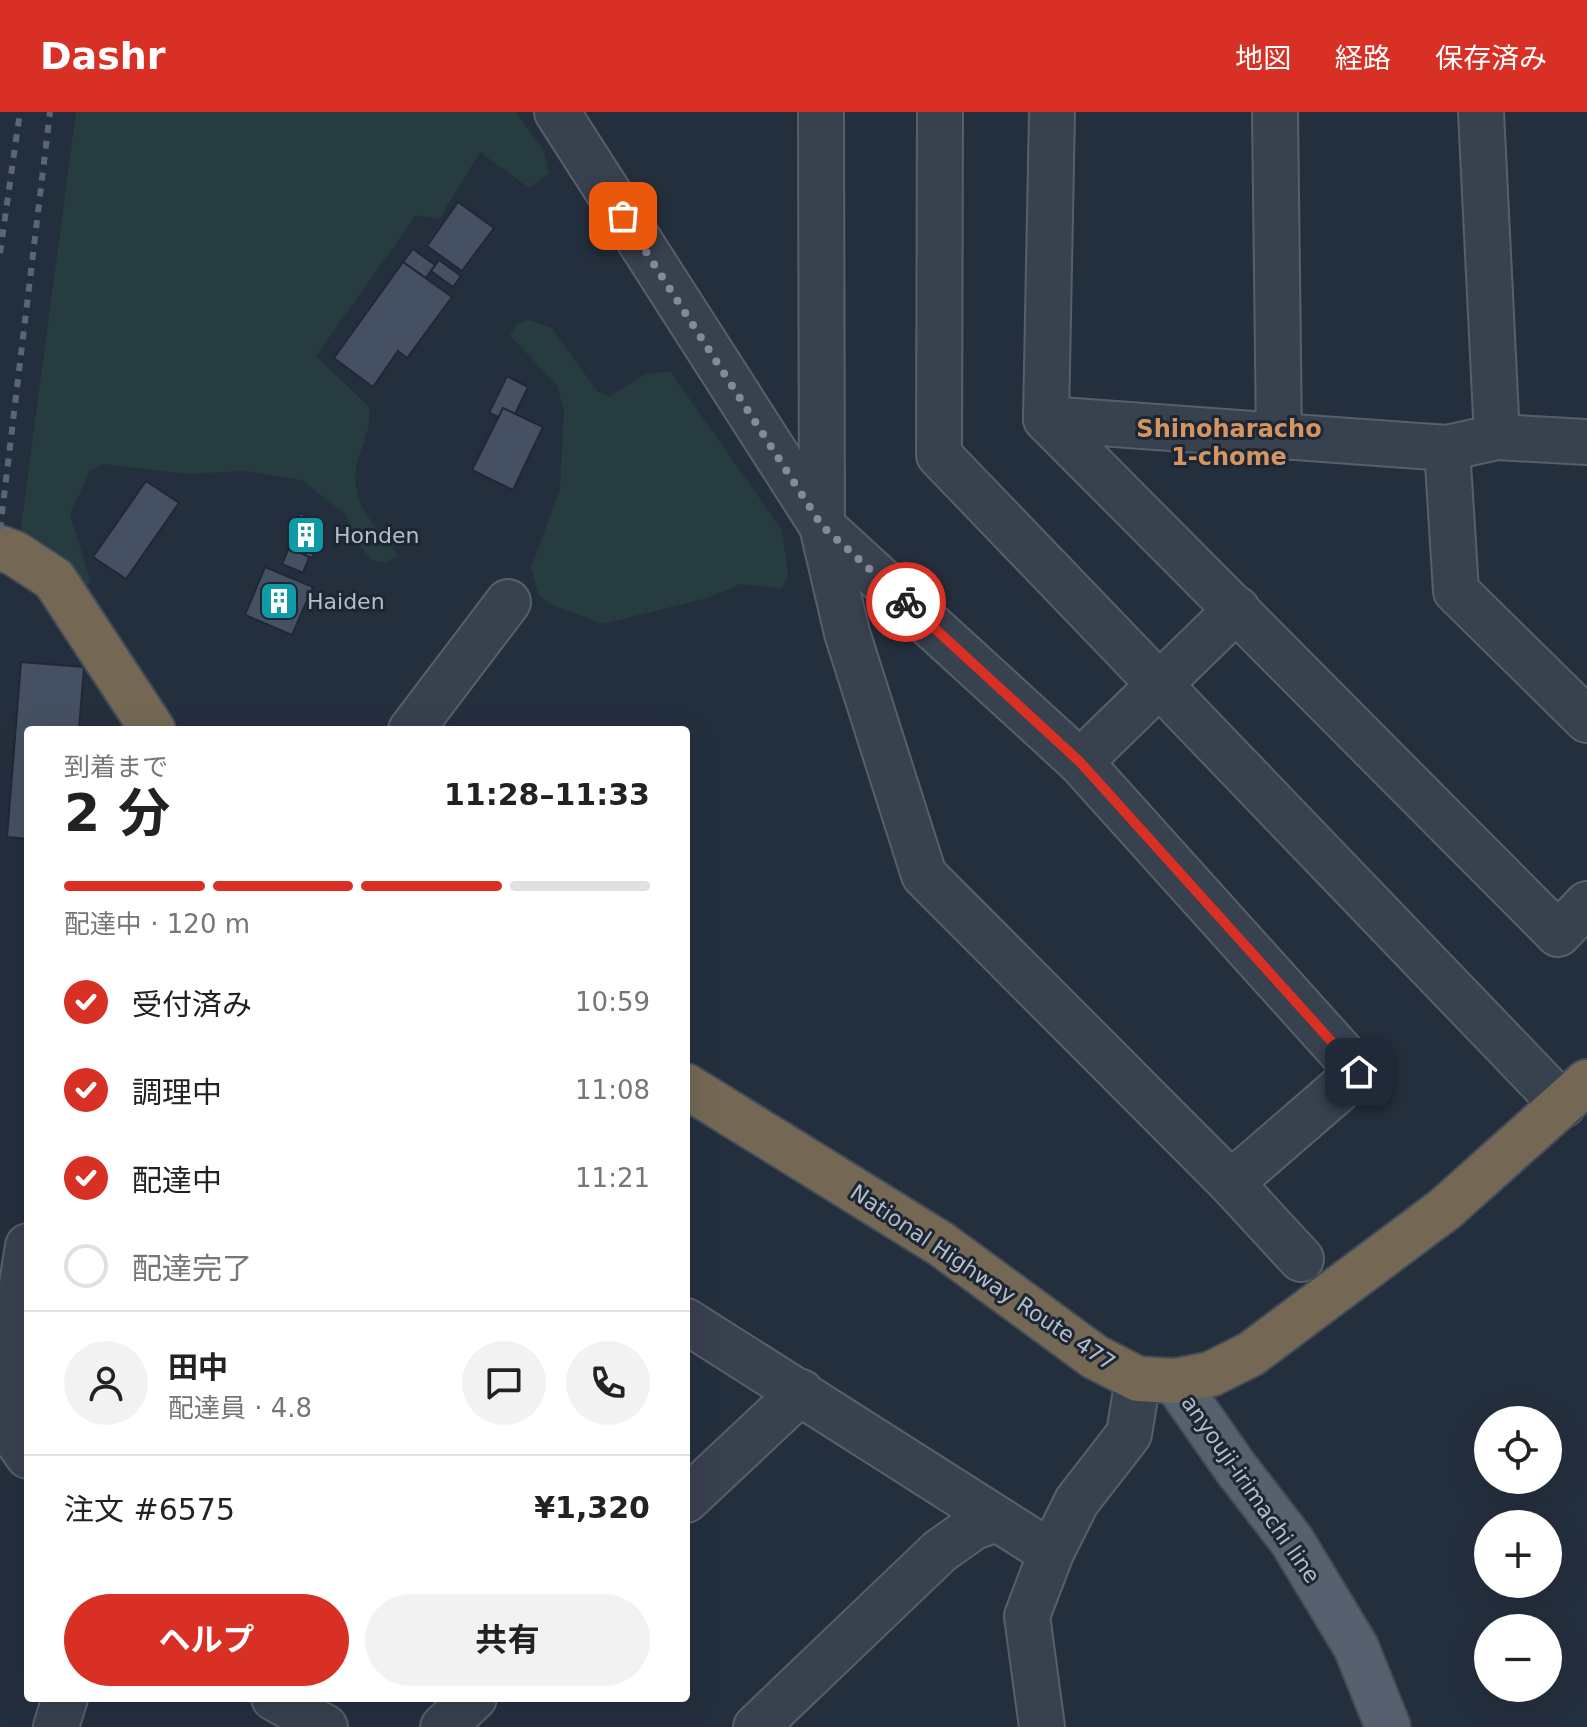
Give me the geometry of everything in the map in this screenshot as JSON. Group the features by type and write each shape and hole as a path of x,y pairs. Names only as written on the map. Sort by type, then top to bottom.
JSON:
{"highway":[{"path":"0,548 14,553 54,579 150,726"},
{"name":"National Highway Route 477","path":"690,1088 941,1244 1095,1357 1157,1380"},
{"path":"1157,1380 1211,1374 1251,1354 1445,1209 1575,1093"}],"main road":[{"name":"anyouji-irimachi line","path":"1157,1380 1235,1467 1292,1541 1356,1647 1388,1727"}],"street":[{"path":"557,112 822,526 1080,762 1359,1072 1231,1183"},
{"path":"821,112 822,526 847,633 924,875 1231,1183 1301,1259"},
{"path":"940,112 939,455 1158,685 1575,1093"},
{"path":"1052,112 1046,419 1558,934 1587,904"},
{"path":"1275,112 1279,436"},
{"path":"1481,112 1497,437"},
{"path":"1046,419 1447,448 1497,437 1587,442"},
{"path":"1447,448 1456,591 1587,720"},
{"path":"414,726 508,602"},
{"path":"1080,762 1237,609"},
{"path":"24,1271 1,1418 24,1450"},
{"path":"690,1323 1051,1553"},
{"path":"1042,1727 1027,1616 1051,1553 1077,1501 1129,1434 1157,1380"},
{"path":"690,1496 801,1392"},
{"path":"756,1727 940,1551 974,1527 997,1519"},
{"path":"56,1727 64,1702"},
{"path":"281,1702 325,1727"},
{"path":"443,1727 470,1702"}],"green space":[{"path":"76,112 516,112 544,151 549,173 529,188 480,152 439,219 416,215 316,356 369,407 356,486 364,510 398,555 386,563 372,560 356,541 347,516 302,480 245,471 186,474 103,464 90,471 70,514 91,583 77,587 21,528"},
{"path":"529,320 552,328 597,391 609,397 644,375 670,371 782,530 788,575 782,588 740,584 711,597 602,624 547,603 538,593 531,567 560,489 564,411 557,385 510,336 516,324"}],"building":[{"path":"458,202 494,228 462,271 427,246"},
{"path":"413,249 435,265 426,278 403,262"},
{"path":"439,260 461,276 453,287 431,271"},
{"path":"403,262 452,297 407,358 398,351 373,387 334,358"},
{"path":"507,376 528,387 515,414 503,408 499,417 489,413"},
{"path":"503,408 543,427 513,490 472,470"},
{"path":"146,481 179,503 126,579 93,557"},
{"name":"Honden","path":"300,513 326,524 312,558 286,547"},
{"path":"289,548 309,557 303,573 282,564"},
{"name":"Haiden","path":"265,567 313,587 292,635 245,615"},
{"path":"21,662 84,667 79,726 24,726 24,839 7,837"}],"railway":[{"path":"0,253 20,112"},
{"path":"0,530 50,112"}],"way so far":[{"path":"623,216 822,526 906,602"}],"place":[{"name":"Honden","path":"306,535"},
{"name":"Haiden","path":"279,601"}],"district":[{"name":"Shinoharacho 1-chome","path":"1229,443"}],"route":[{"path":"906,602 1080,762 1359,1072"}]}
